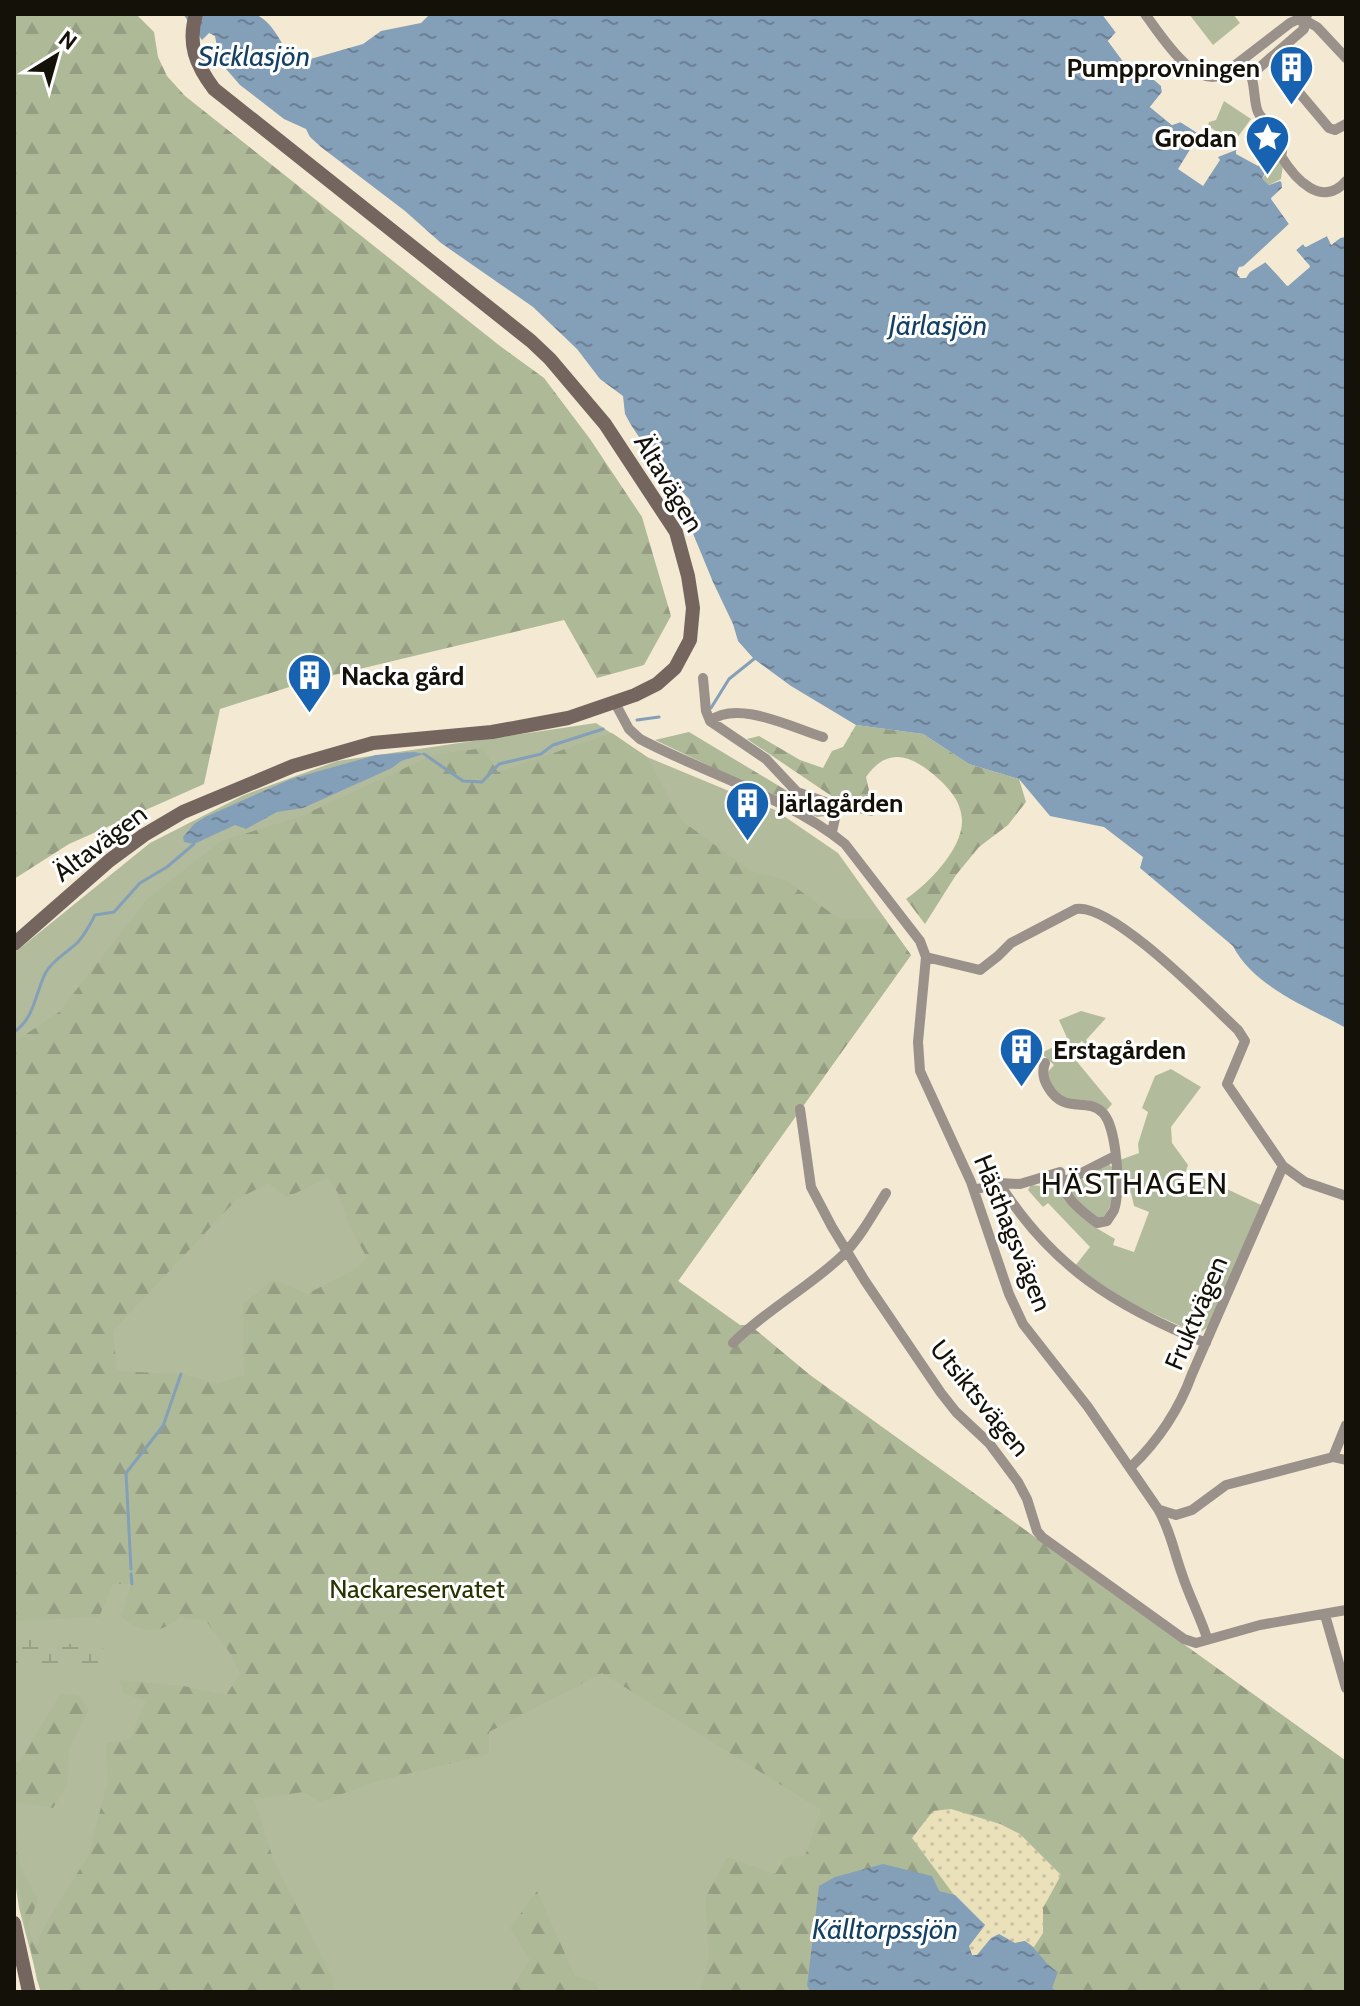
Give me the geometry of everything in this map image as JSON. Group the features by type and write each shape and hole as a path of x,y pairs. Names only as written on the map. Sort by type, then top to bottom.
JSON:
{"main road":[{"name":"Ältavägen","path":"14,944 110,860 183,812 293,766 373,743 492,732 568,718 615,703 667,677 685,654 690,640 693,608 681,546 668,518 605,424 550,359 214,89 195,59 192,41 196,14"},
{"path":"14,1923 29,1992"}],"street":[{"path":"1145,14 1183,61 1198,75 1209,79 1225,73 1290,23 1306,16"},
{"path":"1282,14 1290,23"},
{"path":"1306,16 1346,58"},
{"path":"1306,16 1304,29 1253,73 1259,114 1283,142 1281,156 1305,186 1323,194 1344,187"},
{"path":"1270,58 1329,128 1335,130 1346,124"},
{"path":"703,678 710,721 766,759 797,792 828,803 836,814 832,832"},
{"path":"615,703 629,729 640,739 832,832 909,925 926,957 980,970 1011,943 1076,909 1086,908 1146,945 1238,1030 1245,1041 1227,1084 1283,1166 1305,1182 1346,1196"},
{"path":"710,721 719,714 743,711 823,737"},
{"name":"Hästhagsvägen","path":"926,957 918,1042 920,1071 974,1190 1009,1294 1023,1324 1131,1467 1167,1524 1183,1578 1207,1638"},
{"path":"1045,1063 1044,1082 1053,1095 1062,1103 1094,1107 1104,1113 1114,1132 1115,1200 1114,1210 1107,1221 1097,1223 1082,1212 1062,1189 1061,1176"},
{"name":"Utsiktsvägen","path":"800,1109 811,1187 847,1251 941,1393 989,1443 1018,1482 1037,1531 1184,1639 1196,1643 1207,1638"},
{"path":"974,1190 999,1183 1020,1184 1061,1176 1068,1180 1115,1156"},
{"name":"Fruktvägen","path":"1131,1467 1149,1450 1182,1403 1283,1166"},
{"path":"999,1183 1048,1245 1091,1285 1112,1300 1206,1343"},
{"path":"733,1343 750,1325 847,1251 886,1193"},
{"path":"1333,1457 1346,1425"},
{"path":"1158,1509 1176,1515 1192,1510 1226,1485 1333,1457 1346,1460"},
{"path":"1207,1638 1346,1610"},
{"path":"1325,1615 1346,1688"}],"green space":[{"path":"14,14 136,14 154,32 158,57 167,76 185,96 544,378 590,439 642,517 671,616 644,665 597,678 564,620 305,682 220,709 204,784 69,844 14,879"},
{"path":"1189,14 1233,14 1240,23 1213,45"},
{"path":"1224,101 1251,119 1234,142 1208,126 1209,122 1216,120"},
{"path":"1272,134 1276,136 1283,165 1281,179 1269,185 1262,178 1269,171 1257,156"},
{"name":"Nackareservatet","path":"596,723 647,757 775,810 838,853 911,955 678,1281 1346,1761 1346,1992 41,1992 19,1908 14,1875 14,953 150,843 244,795 337,761"},
{"path":"856,725 923,734 969,764 1019,779 1026,802 1008,825 979,847 956,875 925,924 906,899 943,865 961,831 959,806 944,784 915,762 890,758 882,761 866,777 870,795 879,811 872,816 847,811 846,814 833,797 747,739 759,736 800,760 823,768 832,751 843,747"},
{"path":"689,732 814,806 824,805 829,813 817,817 655,740"},
{"name":"Nackareservatet","path":"612,733 647,757 682,821 751,871 784,879 838,918 885,919 911,955 678,1281 740,1325 750,1325 810,1375 1346,1761 1346,1992 1058,1992 1052,1988 1058,1972 1043,1963 1034,1947 1040,1935 1043,1909 1027,1842 1002,1824 951,1809 912,1838 955,1895 939,1891 819,1886 807,1985 811,1992 701,1992 709,1955 705,1898 727,1857 775,1874 786,1857 805,1856 821,1810 602,1673 489,1732 489,1754 378,1781 320,1802 304,1792 254,1799 274,1861 332,1976 335,1992 41,1992 37,1980 14,1864 14,1814 20,1864 38,1900 27,1928 37,1947 43,1928 88,1856 108,1781 106,1743 130,1739 146,1700 124,1694 119,1680 184,1686 226,1695 240,1674 230,1653 206,1621 180,1617 165,1627 151,1630 137,1627 121,1617 131,1584 113,1584 99,1617 14,1621 14,1042 59,1012 147,899 221,841 299,817 433,755 483,748 498,772","holes":["328,1178 338,1193 348,1223 367,1258 355,1269 307,1294 274,1279 243,1304 244,1375 217,1383 181,1374 117,1371 113,1331 236,1200 268,1183 287,1197"]},
{"path":"1081,1011 1106,1018 1086,1040 1094,1049 1092,1051 1082,1041 1069,1052 1112,1104 1107,1110 1076,1104 1053,1091 1047,1073 1054,1065 1041,1053 1068,1040 1059,1020"},
{"path":"1171,1069 1201,1087 1171,1127 1172,1143 1188,1165 1180,1189 1185,1192 1193,1176 1199,1176 1261,1205 1208,1327 1198,1334 1123,1300 1075,1266 1090,1247 1048,1203 1043,1207 1028,1190 1031,1185 1050,1187 1059,1192 1093,1226 1115,1239 1113,1245 1134,1252 1149,1212 1134,1206 1131,1193 1122,1195 1120,1160 1139,1153 1138,1144 1148,1112 1142,1108 1155,1076"},
{"path":"1109,1164 1112,1167 1112,1196 1109,1209 1100,1220 1092,1217 1065,1188"},
{"path":"14,1636 112,1650 94,1668 56,1665 14,1668"},
{"path":"61,1693 80,1696 89,1710 69,1749 67,1786 53,1808 14,1802 14,1762 19,1762"},
{"path":"537,1891 575,1976 594,1982 600,1992 514,1992 512,1988 530,1960 510,1928"}],"sand":[{"path":"951,1809 1000,1824 1020,1834 1061,1875 1043,1908 1043,1933 1034,1947 1025,1941 1015,1943 992,1938 977,1955 972,1955 969,1946 985,1925 960,1903 912,1838 933,1811"}],"water":[{"name":"Järlasjön","path":"230,13 261,17 272,28 293,64 363,44 381,31 421,23 430,14 1102,14 1116,33 1108,41 1125,64 1140,68 1161,85 1162,92 1150,107 1172,125 1180,122 1211,141 1214,137 1261,163 1266,172 1262,178 1269,185 1280,181 1283,184 1271,199 1289,224 1237,272 1238,276 1264,261 1288,286 1310,267 1296,250 1303,244 1306,247 1327,236 1332,245 1336,239 1345,237 1346,1028 1283,994 1254,973 1233,946 1140,868 1143,857 1104,827 1050,816 1019,779 969,764 923,734 856,725 791,686 754,659 738,641 687,519 691,510 690,500 658,465 631,425 625,414 623,396 600,379 577,349 533,307 441,243 405,211 321,147 306,129 284,119 240,85 220,62 215,36 209,33 202,40 183,14"},
{"path":"424,754 401,761 392,768 303,808 277,812 246,829 235,825 194,844 184,842 183,837 205,817 291,779 376,755"},
{"name":"Källtorpssjön","path":"883,1864 932,1876 939,1891 955,1895 985,1925 969,1946 972,1955 977,1955 991,1938 999,1934 1015,1943 1025,1941 1058,1972 1052,1988 1058,1992 811,1992 807,1986 819,1886 835,1877"}],"pier":[{"path":"1102,14 1107,14 1120,31 1113,41 1128,61 1142,64 1165,84 1166,94 1155,107 1173,121 1182,118 1210,136 1217,133 1264,161 1269,170 1266,172 1261,163 1258,166 1236,154 1236,150 1218,157 1220,160 1203,186 1178,169 1194,143 1198,145 1203,137 1181,122 1172,125 1150,107 1162,92 1161,86 1140,68 1125,64 1108,41 1116,32"},
{"path":"1281,177 1287,183 1286,189 1276,199 1292,218 1293,226 1247,269 1242,270 1242,274 1264,257 1288,280 1304,266 1292,251 1301,241 1307,242 1326,232 1333,238 1341,232 1346,233 1346,240 1343,236 1331,245 1327,236 1305,247 1303,244 1296,250 1310,266 1287,286 1266,262 1246,278 1240,278 1237,272 1289,224 1271,198 1282,188"}],"waterway":[{"path":"711,708 729,679 754,659"},
{"path":"637,720 659,717"},
{"path":"424,754 463,781 482,782 499,764 541,754 553,745 603,729"},
{"path":"14,1032 26,1020 46,972 78,942 95,915 114,912 140,883 167,867 194,844"},
{"path":"131,1569 126,1473 163,1426 181,1374"},
{"path":"131,1574 132,1584"}],"place":[{"name":"Pumpprovningen","path":"1291,107"},
{"name":"Grodan","path":"1268,177"},
{"name":"Nacka gård","path":"310,715"},
{"name":"Järlagården","path":"747,842"},
{"name":"Erstagården","path":"1022,1089"}],"district":[{"name":"HÄSTHAGEN","path":"1135,1183"}],"water label":[{"name":"Sicklasjön","path":"254,56"}]}
